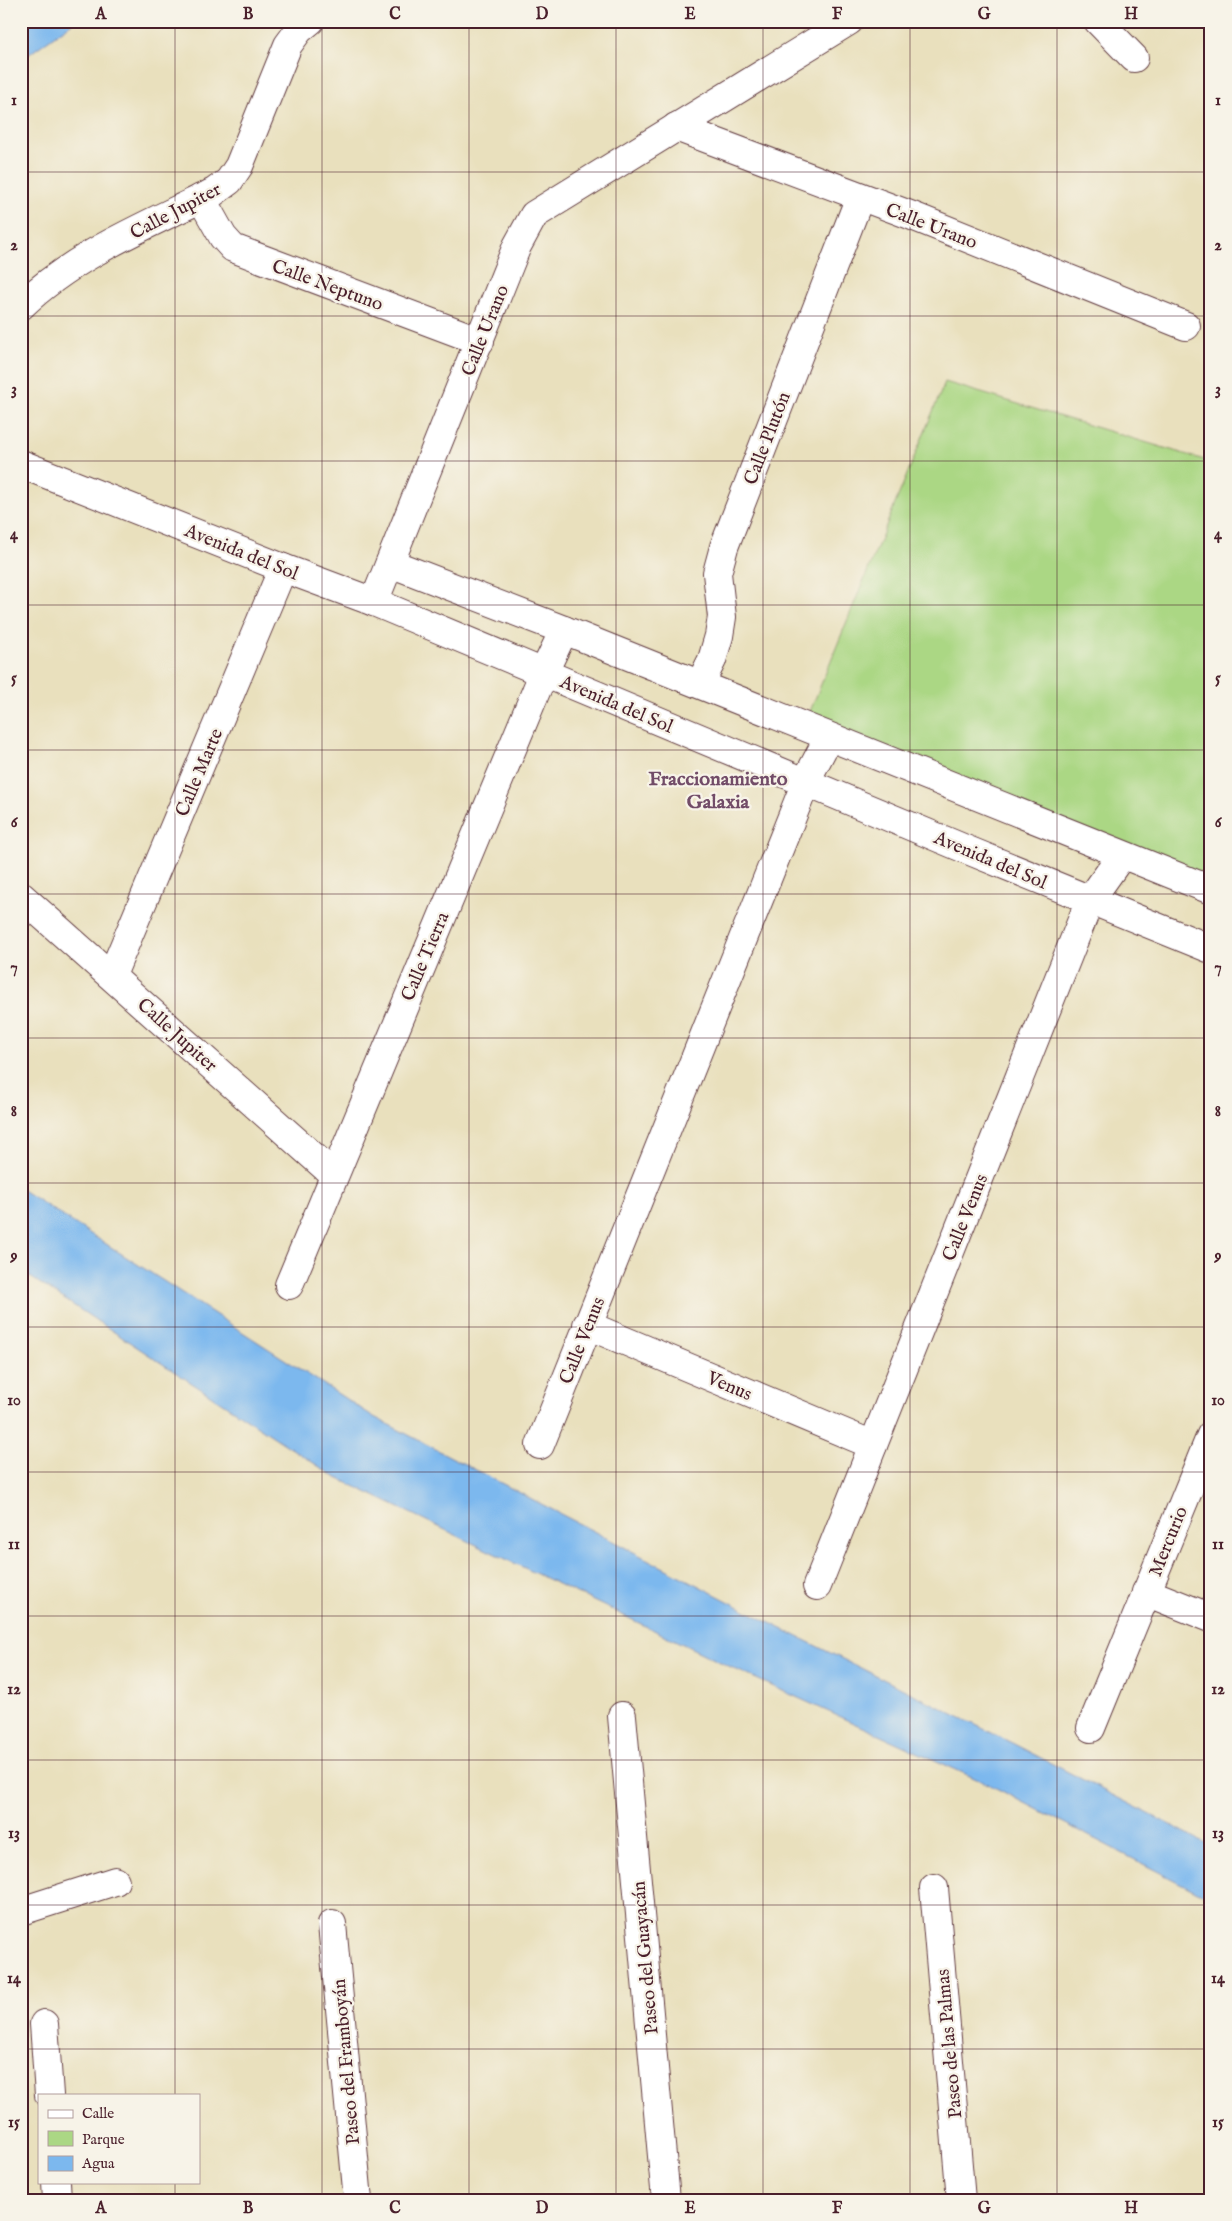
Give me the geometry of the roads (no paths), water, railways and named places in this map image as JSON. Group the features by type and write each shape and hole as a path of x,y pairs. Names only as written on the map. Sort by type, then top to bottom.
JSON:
{"street":[{"name":"Calle Jupiter","path":"21,306 43,285 77,262 222,187 234,174 288,45 299,30 310,21"},
{"name":"Calle Urano","path":"374,602 519,240 534,215 849,21"},
{"path":"1098,21 1134,58"},
{"name":"Calle Urano","path":"676,127 860,197 1186,326"},
{"name":"Calle Plutón","path":"700,684 712,660 719,636 722,617 717,573 724,548 860,197"},
{"name":"Calle Neptuno","path":"201,198 223,237 233,248 480,341"},
{"name":"Avenida del Sol","path":"21,464 374,602 1211,949"},
{"path":"390,563 700,684 829,738 1211,890"},
{"name":"Calle Marte","path":"112,975 283,568"},
{"name":"Calle Tierra","path":"289,1285 333,1174 544,672 564,630"},
{"name":"Calle Venus","path":"540,1444 806,782 829,738"},
{"name":"Calle Venus","path":"817,1586 1090,900 1122,855"},
{"name":"Calle Jupiter","path":"21,896 112,975 333,1174"},
{"name":"Venus","path":"587,1325 873,1445"},
{"name":"Mercurio","path":"1091,1728 1211,1435"},
{"name":"Mercurio","path":"1146,1592 1211,1618"},
{"name":"Paseo del Guayacán","path":"622,1716 666,2200"},
{"path":"21,1911 115,1881"},
{"name":"Paseo de las Palmas","path":"934,1888 961,2200"},
{"name":"Paseo del Framboyán","path":"332,1924 358,2200"},
{"path":"44,2024 49,2094"},
{"path":"56,2184 57,2200"}],"water":[{"path":"21,21 75,21 21,60"},
{"path":"21,1189 374,1417 774,1625 1012,1743 1211,1846 1211,1899 994,1787 739,1671 335,1477 21,1271"}],"district":[{"name":"Fraccionamiento Galaxia","path":"718,790"}]}
